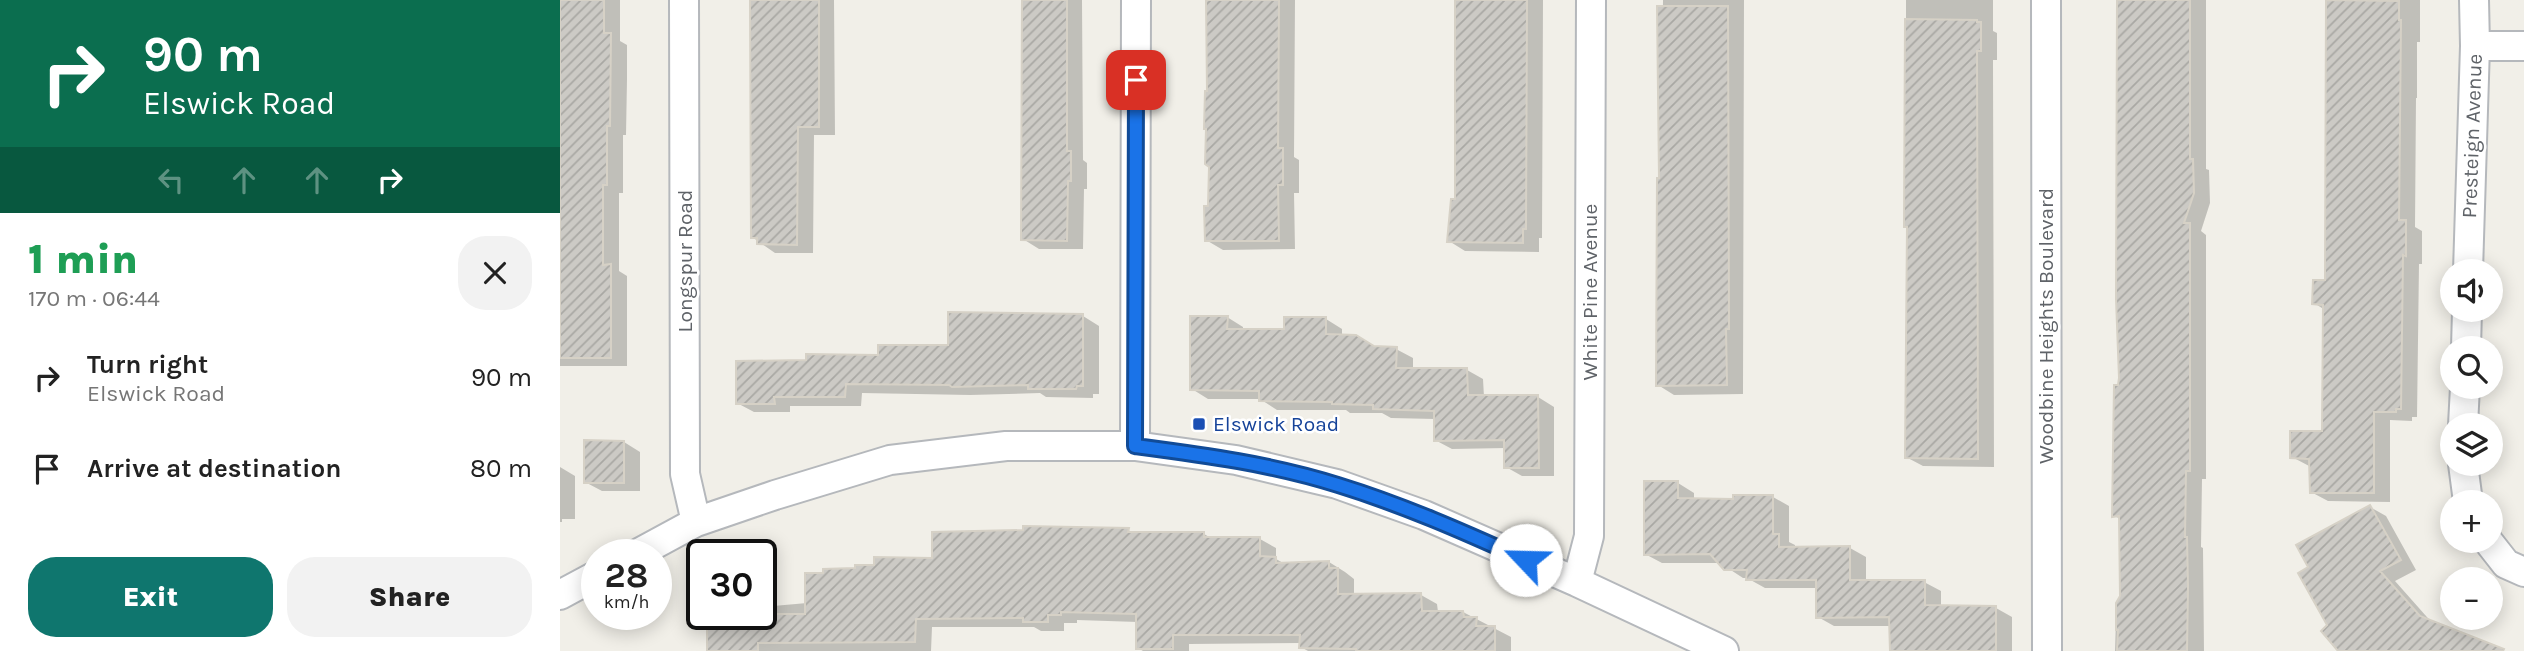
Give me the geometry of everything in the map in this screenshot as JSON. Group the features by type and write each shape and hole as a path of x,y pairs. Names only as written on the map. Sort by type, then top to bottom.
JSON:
{"street":[{"name":"Longspur Road","path":"684,0 685,474 696,522"},
{"path":"1135,446 1136,0"},
{"name":"White Pine Avenue","path":"1577,582 1590,536 1591,0"},
{"name":"Woodbine Heights Boulevard","path":"2046,0 2047,651"},
{"name":"Presteign Avenue","path":"2468,259 2474,0"},
{"path":"2475,46 2524,46"},
{"path":"665,539 696,522 890,460 1006,446 1135,446 1236,460 1336,484 1424,514 1724,651"},
{"path":"2497,553 2506,564 2524,572"},
{"path":"560,595 581,584"}],"building":[{"path":"560,0 604,0 604,33 611,33 607,185 603,185 603,265 611,264 611,358 560,358"},
{"path":"750,0 819,0 819,127 798,127 797,245 757,244 757,238 751,238"},
{"path":"1022,0 1067,0 1067,151 1071,151 1071,181 1068,181 1067,241 1021,240"},
{"path":"1206,0 1279,0 1278,148 1283,148 1283,185 1278,185 1279,241 1205,241 1204,206 1208,206 1209,167 1205,164 1204,129 1207,91"},
{"path":"1455,0 1527,0 1526,229 1523,229 1523,243 1447,242 1451,199 1455,199"},
{"path":"2117,0 2190,0 2190,159 2193,159 2194,193 2184,223 2190,223 2190,471 2186,471 2185,537 2188,587 2187,651 2117,651 2116,603 2120,596 2119,516 2112,517 2114,385 2118,385 2119,378 2116,299"},
{"path":"2326,0 2399,1 2401,20 2399,220 2406,220 2406,256 2403,255 2401,409 2396,409 2396,412 2374,412 2374,493 2310,493 2309,459 2290,458 2290,431 2322,431 2323,305 2312,304 2313,280 2325,280"},
{"path":"1657,6 1728,6 1727,385 1656,386 1659,178"},
{"path":"1905,19 1981,22 1981,51 1977,51 1978,459 1905,458"},
{"path":"948,312 1083,314 1083,386 1077,386 1076,389 1028,389 1028,385 952,387 846,384 845,397 774,397 775,404 736,404 736,361 806,360 806,354 878,355 878,345 948,345"},
{"path":"1190,316 1228,316 1227,329 1284,329 1284,317 1326,317 1326,334 1356,335 1374,346 1397,347 1396,368 1467,368 1468,395 1538,395 1539,468 1504,468 1504,440 1434,441 1434,411 1373,409 1373,405 1332,402 1259,401 1259,391 1190,390"},
{"path":"584,440 624,441 624,483 584,483"},
{"path":"1644,481 1678,481 1678,498 1733,499 1733,495 1773,495 1773,534 1779,534 1779,547 1850,546 1850,580 1925,580 1925,605 1996,606 1996,651 1890,651 1889,617 1816,618 1816,580 1746,580 1747,570 1724,570 1710,554 1644,555"},
{"path":"2370,505 2401,560 2380,571 2420,616 2440,624 2440,630 2456,630 2504,649 2503,651 2338,651 2321,631 2327,625 2298,573 2308,567 2296,545"},
{"path":"1023,526 1129,528 1128,532 1204,532 1204,537 1260,537 1260,556 1276,557 1276,563 1329,561 1329,568 1338,568 1338,594 1421,593 1422,611 1463,611 1464,617 1477,617 1476,626 1495,626 1495,651 1356,651 1299,648 1300,635 1173,635 1173,649 1136,649 1136,614 1061,612 1061,615 1048,615 1048,622 1023,622 1023,618 916,619 915,642 758,643 758,651 707,651 707,630 777,630 777,614 805,614 805,573 823,573 823,569 855,568 855,565 874,565 874,557 932,558 932,532 1023,530"}],"place":[{"name":"Elswick Road","path":"1199,424"}],"route":[{"path":"1136,80 1135,446 1236,460 1336,484 1424,514 1526,560"}]}
